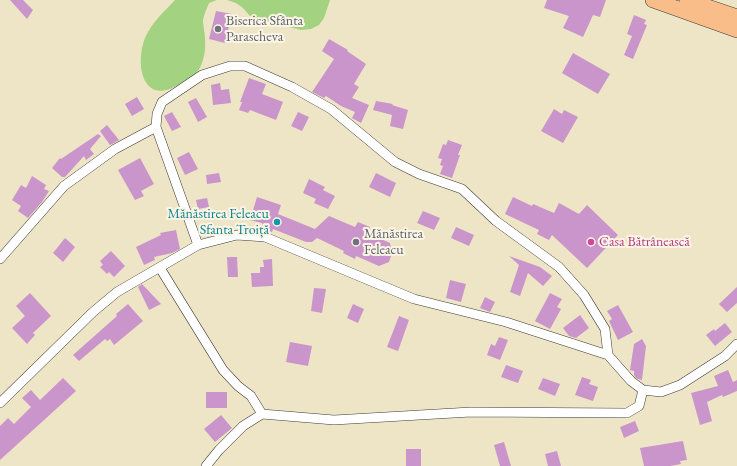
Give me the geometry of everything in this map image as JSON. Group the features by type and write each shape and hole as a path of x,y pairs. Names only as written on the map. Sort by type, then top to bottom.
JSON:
{"main road":[{"path":"653,0 737,30"},
{"path":"687,0 737,18"}],"street":[{"path":"198,245 156,127 157,114 162,102 202,75 230,66 245,66 292,87 331,109 395,162 420,174 462,189 496,221 559,267 584,295 605,329 608,355"},
{"path":"0,259 64,186 115,149 156,127"},
{"path":"0,403 93,312 117,292 198,245 237,235 265,237 414,300 506,322 608,355 631,381 643,390 661,392 680,385 724,356 737,344"},
{"path":"160,268 223,370 238,386 251,396 262,414"},
{"path":"206,466 219,450 243,426 262,414 334,420 471,412 627,413 639,406 643,390"}],"green space":[{"path":"175,0 217,0 209,3 203,18 205,51 202,64 198,71 190,78 168,89 158,91 150,87 145,81 142,72 142,49 145,38 151,27"},
{"path":"227,0 330,0 324,18 319,25 311,29 301,30 257,19 249,15 236,3"}],"building":[{"path":"10,0 23,0 33,10 27,19"},
{"path":"547,0 606,0 600,17 593,15 583,37 563,28 569,16 544,8"},
{"path":"216,11 232,14 225,43 209,39"},
{"path":"634,15 646,20 644,24 647,25 633,59 624,55 632,36 627,34"},
{"path":"329,39 348,50 347,51 366,64 354,84 359,87 352,98 369,105 361,123 352,118 355,112 341,106 326,96 324,98 312,92 334,59 322,51"},
{"path":"573,53 610,74 598,94 562,73"},
{"path":"249,78 266,84 262,94 283,102 276,120 250,110 248,113 239,110 242,102 240,102"},
{"path":"220,83 221,90 229,89 231,103 213,105 211,85"},
{"path":"137,97 144,109 132,116 125,104"},
{"path":"196,98 207,117 198,122 188,102"},
{"path":"376,101 393,104 392,105 408,110 403,129 390,126 392,115 373,110"},
{"path":"554,109 562,114 564,110 578,117 563,143 541,131"},
{"path":"172,112 181,127 172,131 164,116"},
{"path":"298,112 309,117 302,131 291,126"},
{"path":"107,125 119,140 110,145 100,131"},
{"path":"98,134 101,136 90,149 94,154 86,160 84,156 65,177 62,177 52,168 60,158 61,159"},
{"path":"448,140 462,145 452,178 440,174 443,166 440,165 442,159 438,158 443,144 446,145"},
{"path":"189,152 198,169 185,175 177,158"},
{"path":"140,158 154,184 141,191 144,196 135,200 118,170"},
{"path":"219,173 221,182 207,184 206,175"},
{"path":"376,173 396,183 390,197 369,187"},
{"path":"32,176 46,185 44,189 49,191 42,202 28,218 18,211 21,206 12,200 21,185 26,188"},
{"path":"309,179 325,187 323,190 335,196 328,209 314,203 316,199 303,193"},
{"path":"257,197 281,205 278,214 315,229 329,216 355,227 358,222 370,227 367,233 390,243 392,253 389,262 379,266 356,256 355,259 343,253 344,251 317,238 312,242 306,242 273,229 272,232 262,229 262,223 250,220"},
{"path":"513,197 532,206 533,204 554,213 559,203 579,214 587,205 618,235 587,268 552,235 549,240 537,234 539,230 505,214"},
{"path":"207,198 209,207 198,209 196,200"},
{"path":"423,211 440,218 434,230 417,223"},
{"path":"456,227 474,235 469,246 451,238"},
{"path":"176,230 180,249 172,253 154,257 155,260 144,265 136,247 161,235 160,233"},
{"path":"65,238 75,247 63,262 53,253"},
{"path":"111,251 125,266 114,277 109,272 107,274 100,267 103,265 100,261"},
{"path":"509,256 540,267 552,276 543,286 528,273 520,296 510,292 519,265"},
{"path":"227,257 237,257 238,277 228,277"},
{"path":"272,259 273,286 252,287 251,273 260,273 260,267 264,267 263,260"},
{"path":"450,280 466,284 461,302 446,298"},
{"path":"142,284 161,304 149,310 138,287"},
{"path":"737,287 737,303 727,312 719,304"},
{"path":"314,288 326,289 322,313 311,311"},
{"path":"30,293 51,316 33,333 35,335 27,344 12,328 25,316 16,306"},
{"path":"550,293 562,299 557,307 561,309 550,329 535,321"},
{"path":"485,297 495,302 490,312 480,308"},
{"path":"128,304 143,321 114,345 110,339 107,341 105,339 79,361 73,355 117,316 116,314"},
{"path":"353,304 364,309 358,323 347,318"},
{"path":"618,305 633,332 618,340 609,321 612,319 607,311"},
{"path":"580,315 589,328 576,338 569,336 563,328"},
{"path":"399,316 409,320 398,351 387,347"},
{"path":"725,323 732,332 715,346 706,335 714,329 715,331"},
{"path":"499,337 508,340 500,360 487,355 491,344 495,346"},
{"path":"642,339 646,346 642,380 635,377 634,371 630,370 634,344"},
{"path":"290,342 312,346 308,366 286,362"},
{"path":"506,365 523,371 518,383 501,377"},
{"path":"728,370 733,382 737,380 737,391 723,397 722,395 707,402 712,421 700,425 691,393 718,386 714,376"},
{"path":"582,377 591,380 589,384 598,387 593,401 575,395"},
{"path":"63,378 76,391 0,460 0,426 8,418 14,424 31,407 22,398 31,390 40,400"},
{"path":"543,378 560,384 555,396 538,389"},
{"path":"206,392 227,392 227,408 206,408"},
{"path":"221,415 232,428 215,442 204,429"},
{"path":"635,421 639,431 624,438 620,427"},
{"path":"683,441 687,460 680,461 681,464 670,466 644,466 640,448"},
{"path":"504,442 511,466 500,466 494,445"},
{"path":"406,449 421,449 421,466 406,466"},
{"path":"557,451 561,466 548,466 545,454"}],"place":[{"name":"Biserica Sfânta Parascheva","path":"218,29"},
{"name":"Mănăstirea Feleacu Sfanta Troiță","path":"277,222"},
{"name":"Mănăstirea Feleacu","path":"356,242"},
{"name":"Casa Bătrânească","path":"591,242"}]}
